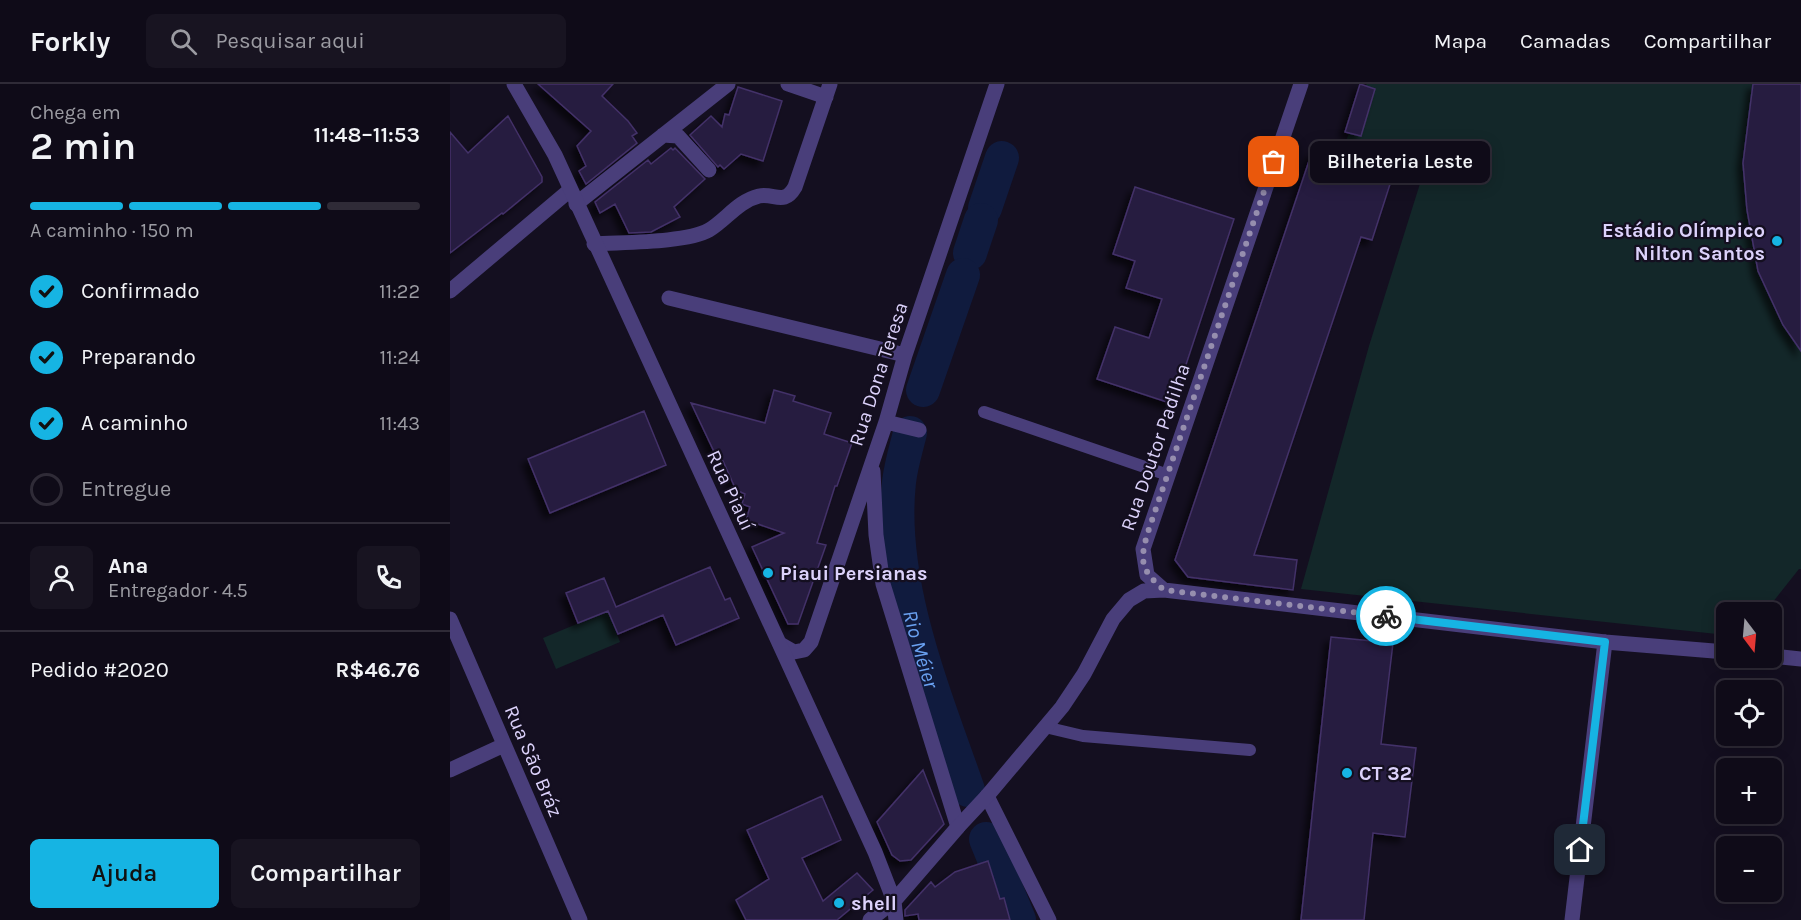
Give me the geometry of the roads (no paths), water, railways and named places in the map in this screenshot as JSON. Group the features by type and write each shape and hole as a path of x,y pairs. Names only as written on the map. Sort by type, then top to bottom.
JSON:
{"street":[{"name":"Rua Piauí","path":"514,84 555,155 780,644 875,852 894,901 896,920"},
{"path":"450,291 573,197 663,135 728,84"},
{"path":"594,244 681,238 708,231 742,203 759,196 784,198 791,195 828,91 788,84"},
{"name":"Rua Dona Teresa","path":"780,644 794,652 804,650 811,642 997,84"},
{"name":"Rua Doutor Padilha","path":"1164,590 1147,574 1143,549 1301,84"},
{"path":"663,135 678,136 709,170"},
{"path":"669,298 905,355"},
{"path":"886,422 911,427"},
{"path":"872,462 876,535 883,584 958,827"},
{"path":"870,920 894,901 1045,727 1068,699 1113,619 1129,600 1144,591 1164,590 1605,642 1716,651"},
{"name":"Rua São Bráz","path":"450,622 580,920"},
{"path":"1572,920 1605,642"},
{"path":"1782,657 1801,659"},
{"path":"450,770 504,745"},
{"path":"987,796 1049,920"}],"lane":[{"path":"984,412 1168,476"},
{"path":"1045,727 1083,736 1250,750"}],"waterway":[{"name":"Rio Méier","path":"985,208 1002,158"},
{"name":"Rio Méier","path":"970,253 981,220"},
{"name":"Rio Méier","path":"923,390 963,275"},
{"name":"Rio Méier","path":"910,433 899,482 897,521 900,560 917,639 968,790"},
{"name":"Rio Méier","path":"986,839 1019,920"}],"place":[{"name":"Bilheteria Leste","path":"1274,162"},
{"name":"Estádio Olímpico Nilton Santos","path":"1777,241"},
{"name":"Piaui Persianas","path":"768,573"},
{"name":"CT 32","path":"1347,773"},
{"name":"shell","path":"839,903"}]}
